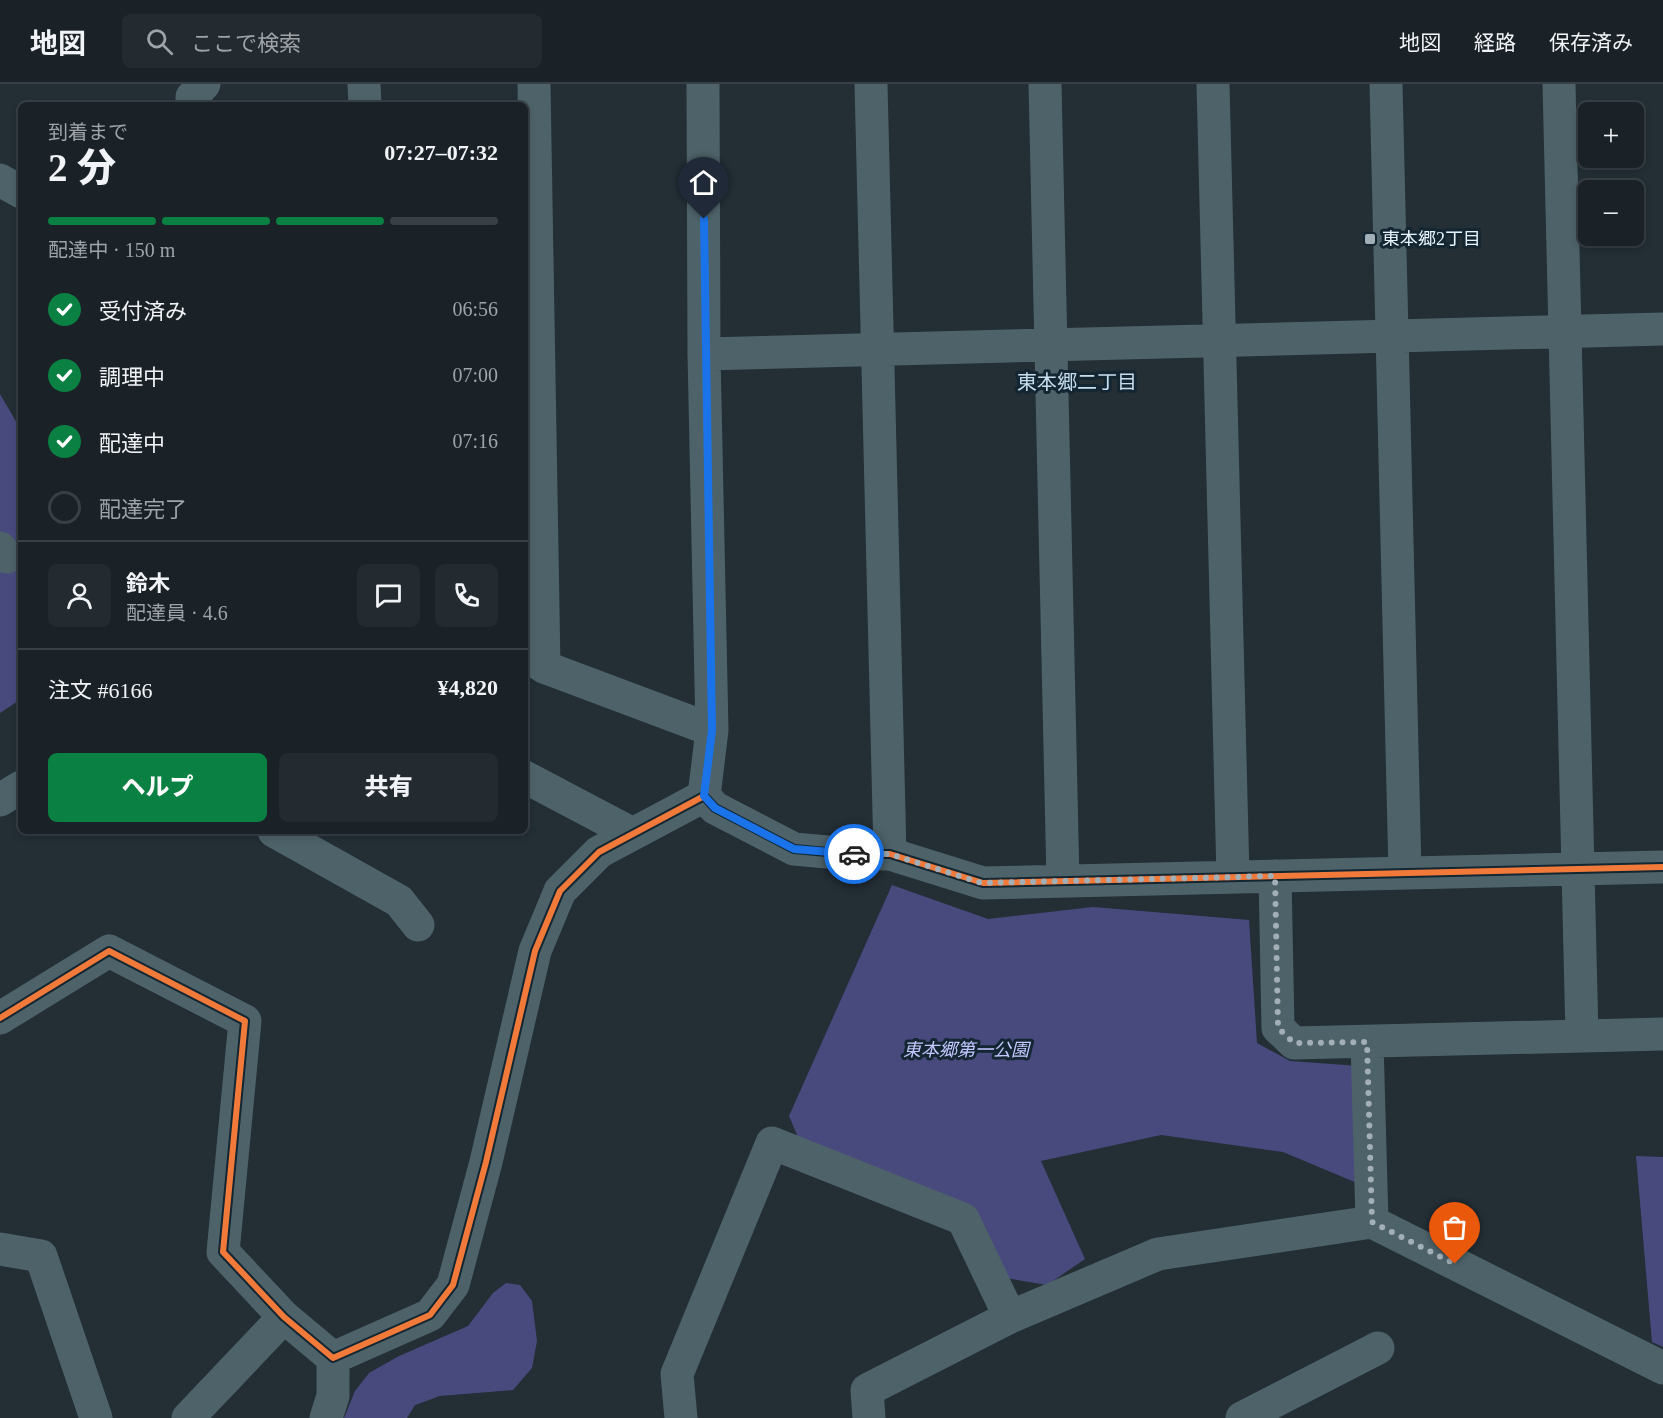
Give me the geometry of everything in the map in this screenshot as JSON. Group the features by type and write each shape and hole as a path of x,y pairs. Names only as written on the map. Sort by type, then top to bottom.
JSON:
{"street":[{"path":"192,102 192,97 204,84"},
{"path":"364,84 364,102"},
{"path":"534,84 534,661 712,730"},
{"path":"703,84 704,354 712,730 704,796 715,808 794,849 849,854 890,854 982,883 1663,867"},
{"path":"871,84 890,854"},
{"path":"1045,84 1063,881"},
{"path":"1213,84 1233,877"},
{"path":"1386,84 1405,873"},
{"path":"1559,84 1582,1036"},
{"path":"0,180 18,190"},
{"path":"704,354 1663,329"},
{"path":"528,779 631,833"},
{"path":"0,800 18,789"},
{"path":"333,1358 430,1315 453,1286 486,1162 535,951 560,891 599,852 704,796"},
{"path":"279,834 399,901 417,925"},
{"path":"1275,876 1278,1028 1294,1043 1663,1035"},
{"path":"0,1018 109,951 245,1021 223,1252 284,1317 333,1358"},
{"path":"1367,1042 1372,1222"},
{"path":"681,1418 677,1374 772,1143 963,1219 1010,1317"},
{"path":"869,1418 867,1390 1010,1317 1158,1254 1372,1222 1663,1368"},
{"path":"0,1249 41,1256 96,1418"},
{"path":"188,1418 284,1317"},
{"path":"1242,1418 1378,1348"},
{"path":"326,1418 333,1396 333,1358"}],"green space":[{"path":"0,394 18,425 18,701 0,713"},
{"name":"東本郷第一公園","path":"892,885 988,919 1093,907 1249,920 1257,1043 1290,1061 1359,1066 1357,1183 1283,1152 1161,1135 1041,1161 1085,1259 1047,1285 1006,1278 970,1210 800,1142 789,1116"},
{"path":"1636,1156 1663,1157 1663,1347 1652,1342"},
{"path":"506,1283 520,1285 532,1301 537,1341 532,1368 513,1390 440,1396 415,1405 407,1418 344,1418 355,1391 369,1373 399,1356 468,1326 493,1293"}],"cycle path":[{"path":"0,1018 109,951 245,1021 223,1252 284,1317 333,1358 430,1315 453,1285 486,1162 535,951 560,891 599,852 704,796 715,808 794,849 849,854 890,854 983,883 1663,867"}],"way so far":[{"path":"854,854 890,854 982,883 1275,876 1278,1028 1294,1043 1367,1042 1372,1222 1455,1264"}],"place":[{"name":"東本郷2丁目","path":"1370,239"}],"district":[{"name":"東本郷二丁目","path":"1077,382"}],"route":[{"path":"704,219 704,354 712,730 704,796 715,808 794,849 854,854"}]}
